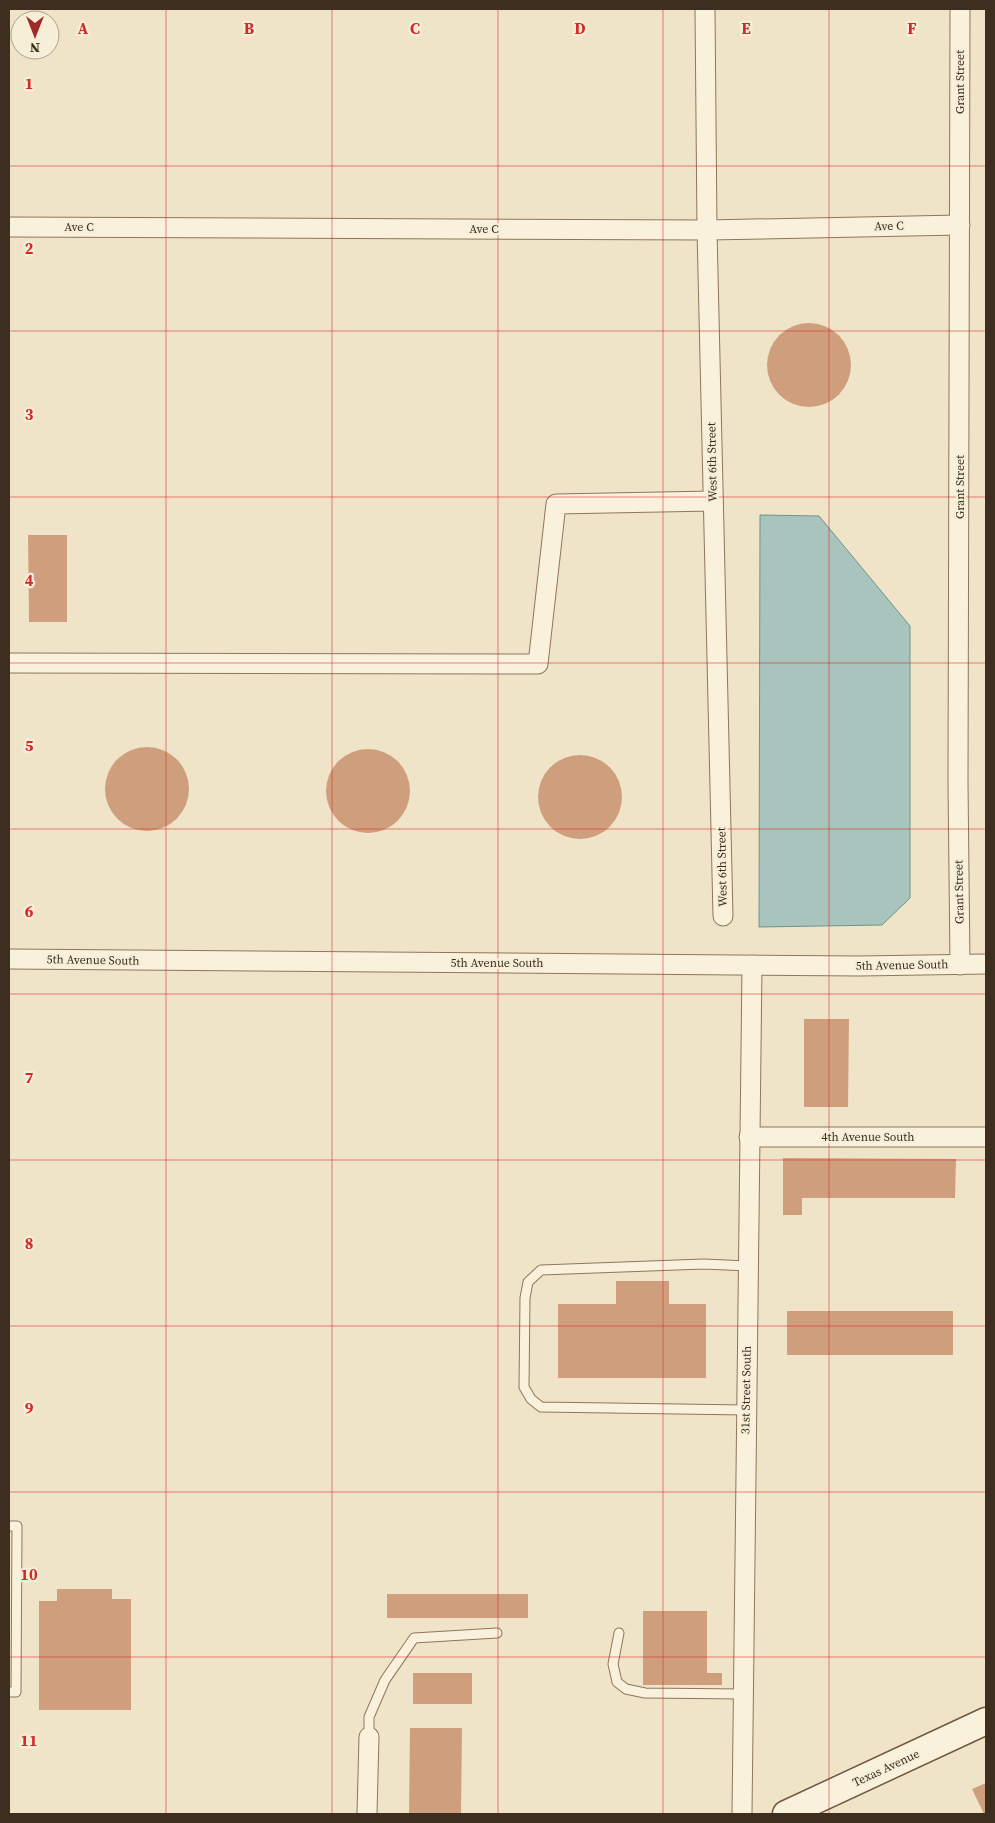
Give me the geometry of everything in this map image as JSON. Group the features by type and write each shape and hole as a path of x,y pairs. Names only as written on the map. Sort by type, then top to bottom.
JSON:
{"main road":[{"name":"Texas Avenue","path":"786,1814 986,1721"}],"street":[{"name":"West 6th Street","path":"705,9 706,230 724,916"},
{"name":"Grant Street","path":"960,9 958,782 960,965"},
{"name":"Ave C","path":"9,227 706,230 960,225"},
{"path":"9,663 538,664 556,504 713,501"},
{"name":"5th Avenue South","path":"9,959 752,965 986,964"},
{"name":"31st Street South","path":"742,1814 752,965"},
{"name":"4th Avenue South","path":"749,1137 986,1137"},
{"path":"367,1814 369,1737"}],"lane":[{"path":"746,1410 541,1407 531,1399 524,1387 525,1298 528,1282 541,1270 704,1264 748,1266"},
{"path":"9,1526 17,1526 16,1692 9,1692"},
{"path":"369,1737 369,1717 385,1680 414,1638 497,1633"},
{"path":"619,1634 613,1664 617,1682 626,1689 645,1693 743,1694"}],"water":[{"path":"760,515 819,516 910,626 910,898 882,925 759,927"}],"building":[{"path":"809,323 825,326 839,335 848,349 851,365 848,381 839,395 825,404 809,407 793,404 779,395 770,381 767,365 770,349 779,335 793,326"},
{"path":"28,535 67,535 67,622 29,622"},
{"path":"147,747 163,750 177,759 186,773 189,789 186,805 177,819 163,828 147,831 131,828 117,819 108,805 105,789 108,773 117,759 131,750"},
{"path":"368,749 384,752 398,761 407,775 410,791 407,807 398,821 384,830 368,833 352,830 338,821 329,807 326,791 329,775 338,761 352,752"},
{"path":"580,755 596,758 610,767 619,781 622,797 619,813 610,827 596,836 580,839 564,836 550,827 541,813 538,797 541,781 550,767 564,758"},
{"path":"804,1019 849,1019 848,1107 804,1107"},
{"path":"783,1158 956,1159 955,1198 802,1198 802,1215 783,1215"},
{"path":"616,1281 669,1281 669,1304 706,1304 706,1378 558,1378 558,1304 616,1304"},
{"path":"787,1311 953,1311 953,1355 787,1355"},
{"path":"57,1589 112,1589 112,1599 131,1599 131,1710 39,1710 39,1601 57,1601"},
{"path":"387,1594 528,1594 528,1618 387,1618"},
{"path":"643,1611 707,1611 707,1673 722,1673 722,1685 643,1685"},
{"path":"413,1673 472,1673 472,1704 413,1704"},
{"path":"410,1728 462,1728 461,1814 409,1814"},
{"path":"986,1783 986,1814 984,1814 972,1789"}]}
